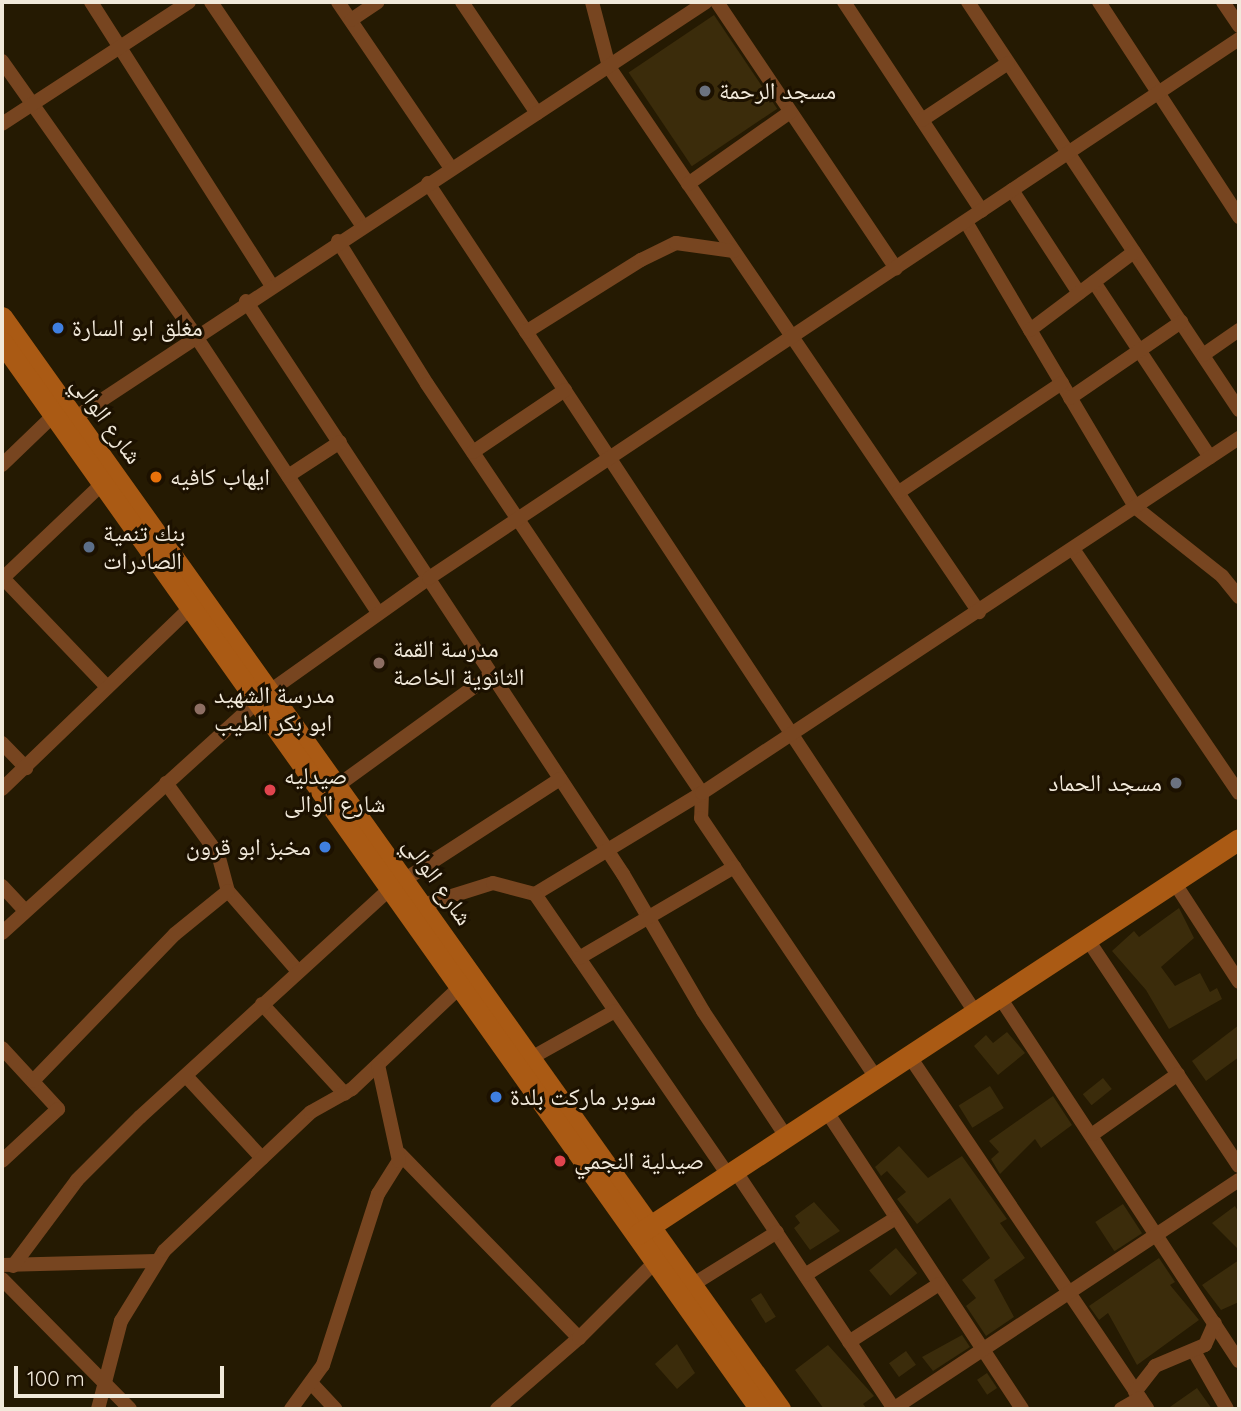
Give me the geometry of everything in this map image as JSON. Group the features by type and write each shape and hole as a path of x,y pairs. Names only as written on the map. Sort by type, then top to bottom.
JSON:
{"street":[{"path":"91,2 271,285"},
{"path":"2,124 189,2"},
{"path":"211,2 362,225"},
{"path":"338,2 451,168"},
{"path":"351,20 378,2"},
{"path":"462,2 537,113"},
{"path":"592,2 608,67 979,612"},
{"path":"2,465 62,421 706,2"},
{"path":"716,2 896,268"},
{"path":"844,2 982,211"},
{"path":"968,2 1239,410"},
{"path":"1099,2 1239,217"},
{"path":"1223,2 1239,26"},
{"path":"2,933 263,696 429,578 612,460 1239,39"},
{"path":"2,61 195,335 378,613"},
{"path":"922,120 1008,63"},
{"path":"688,184 790,112"},
{"path":"428,183 975,1012"},
{"path":"1012,190 1079,293"},
{"path":"966,222 1135,507 1237,590"},
{"path":"338,241 473,452 702,793 701,818 877,1079"},
{"path":"526,332 640,260 676,243 733,251"},
{"path":"1030,330 1134,253"},
{"path":"1094,282 1210,457"},
{"path":"246,301 608,853 788,1138"},
{"name":"شارع الوالي","path":"2,317 102,484 190,608 337,786 460,987 643,1231 692,1285 780,1409"},
{"path":"1070,398 1181,323"},
{"path":"1203,355 1239,330"},
{"name":"شارع الوالي","path":"2,342 398,884 422,905 531,1058 643,1231 655,1262 760,1409"},
{"path":"899,492 1062,383"},
{"path":"473,452 565,390"},
{"path":"535,894 608,853 702,793 1239,438"},
{"path":"288,476 340,442"},
{"path":"102,484 2,578 106,686"},
{"path":"1073,549 1239,793"},
{"path":"2,789 190,608"},
{"path":"337,786 492,674"},
{"path":"2,743 26,768"},
{"path":"7,1265 77,1180 297,970 398,884 560,779"},
{"path":"166,783 218,854 229,891 297,970"},
{"path":"643,1231 1239,839"},
{"path":"579,958 734,867"},
{"path":"1174,882 1239,982"},
{"path":"422,905 493,883 535,894 615,1011 776,1232 894,1409 1239,1181"},
{"path":"2,886 25,911"},
{"path":"33,1081 165,943 229,891"},
{"path":"1087,937 1239,1166"},
{"path":"98,1409 121,1321 156,1261 312,1112 345,1094 460,987"},
{"path":"999,996 1159,1234 1239,1361"},
{"path":"262,1004 345,1094"},
{"path":"531,1058 615,1011"},
{"path":"2,1048 58,1109 2,1161"},
{"path":"910,1057 1141,1400"},
{"path":"378,1065 400,1154 579,1338"},
{"path":"1093,1134 1178,1074"},
{"path":"186,1076 262,1158"},
{"path":"827,1112 1022,1409"},
{"path":"291,1409 313,1385 378,1194 400,1154"},
{"path":"805,1275 896,1218"},
{"path":"692,1285 776,1232"},
{"path":"7,1265 156,1261"},
{"path":"497,1409 579,1338 655,1262"},
{"path":"2,1279 130,1409"},
{"path":"849,1342 939,1284"},
{"path":"1121,1409 1141,1400 1155,1366 1195,1353 1215,1323"},
{"path":"1195,1353 1227,1409"},
{"path":"313,1385 335,1409"}],"building":[{"name":"مسجد الرحمة","path":"714,15 777,109 692,166 629,73"},
{"path":"1179,908 1194,938 1161,967 1175,986 1200,973 1210,992 1217,988 1222,999 1169,1029 1146,990 1112,951 1134,931 1139,937"},
{"path":"1239,1025 1239,1057 1206,1081 1192,1061"},
{"path":"1007,1032 1025,1053 998,1075 974,1046 986,1035 993,1043"},
{"path":"1103,1078 1112,1089 1092,1105 1083,1094"},
{"path":"990,1086 1004,1108 972,1128 959,1106"},
{"path":"1053,1096 1072,1125 1041,1148 1035,1139 1000,1174 991,1159 999,1152 989,1141"},
{"path":"899,1146 928,1178 962,1156 1007,1219 1000,1223 1025,1258 994,1280 1014,1317 986,1336 966,1306 976,1298 962,1280 990,1258 950,1198 917,1224 897,1199 906,1192 887,1171 881,1176 875,1167"},
{"path":"814,1202 840,1231 810,1250 794,1228 800,1223 795,1216"},
{"path":"1123,1204 1142,1233 1114,1251 1095,1222"},
{"path":"1235,1206 1239,1213 1239,1250 1212,1223"},
{"path":"896,1248 917,1273 890,1296 869,1270"},
{"path":"1159,1258 1175,1282 1170,1285 1199,1320 1137,1365 1108,1313 1099,1320 1089,1306"},
{"path":"1239,1260 1239,1302 1221,1310 1202,1285"},
{"path":"761,1293 776,1317 766,1323 751,1299"},
{"path":"962,1335 970,1347 933,1371 922,1357"},
{"path":"677,1344 695,1373 677,1389 655,1364"},
{"path":"828,1345 874,1396 863,1404 867,1409 824,1409 795,1370"},
{"path":"906,1351 916,1365 899,1377 889,1363"},
{"path":"987,1373 997,1388 987,1395 977,1380"},
{"path":"1197,1388 1212,1409 1167,1409"}],"place":[{"name":"مسجد الرحمة","path":"705,91"},
{"name":"مغلق ابو السارة","path":"58,328"},
{"name":"ايهاب كافيه","path":"156,477"},
{"name":"بنك تنمية الصادرات","path":"89,547"},
{"name":"مدرسة القمة الثانوية الخاصة","path":"379,663"},
{"name":"مدرسة الشهيد ابو بكر الطيب","path":"200,709"},
{"name":"مسجد الحماد","path":"1176,783"},
{"name":"صيدليه شارع الوالى","path":"270,790"},
{"name":"مخبز ابو قرون","path":"325,847"},
{"name":"سوبر ماركت بلدة","path":"496,1097"},
{"name":"صيدلية النجمي","path":"560,1161"}]}
